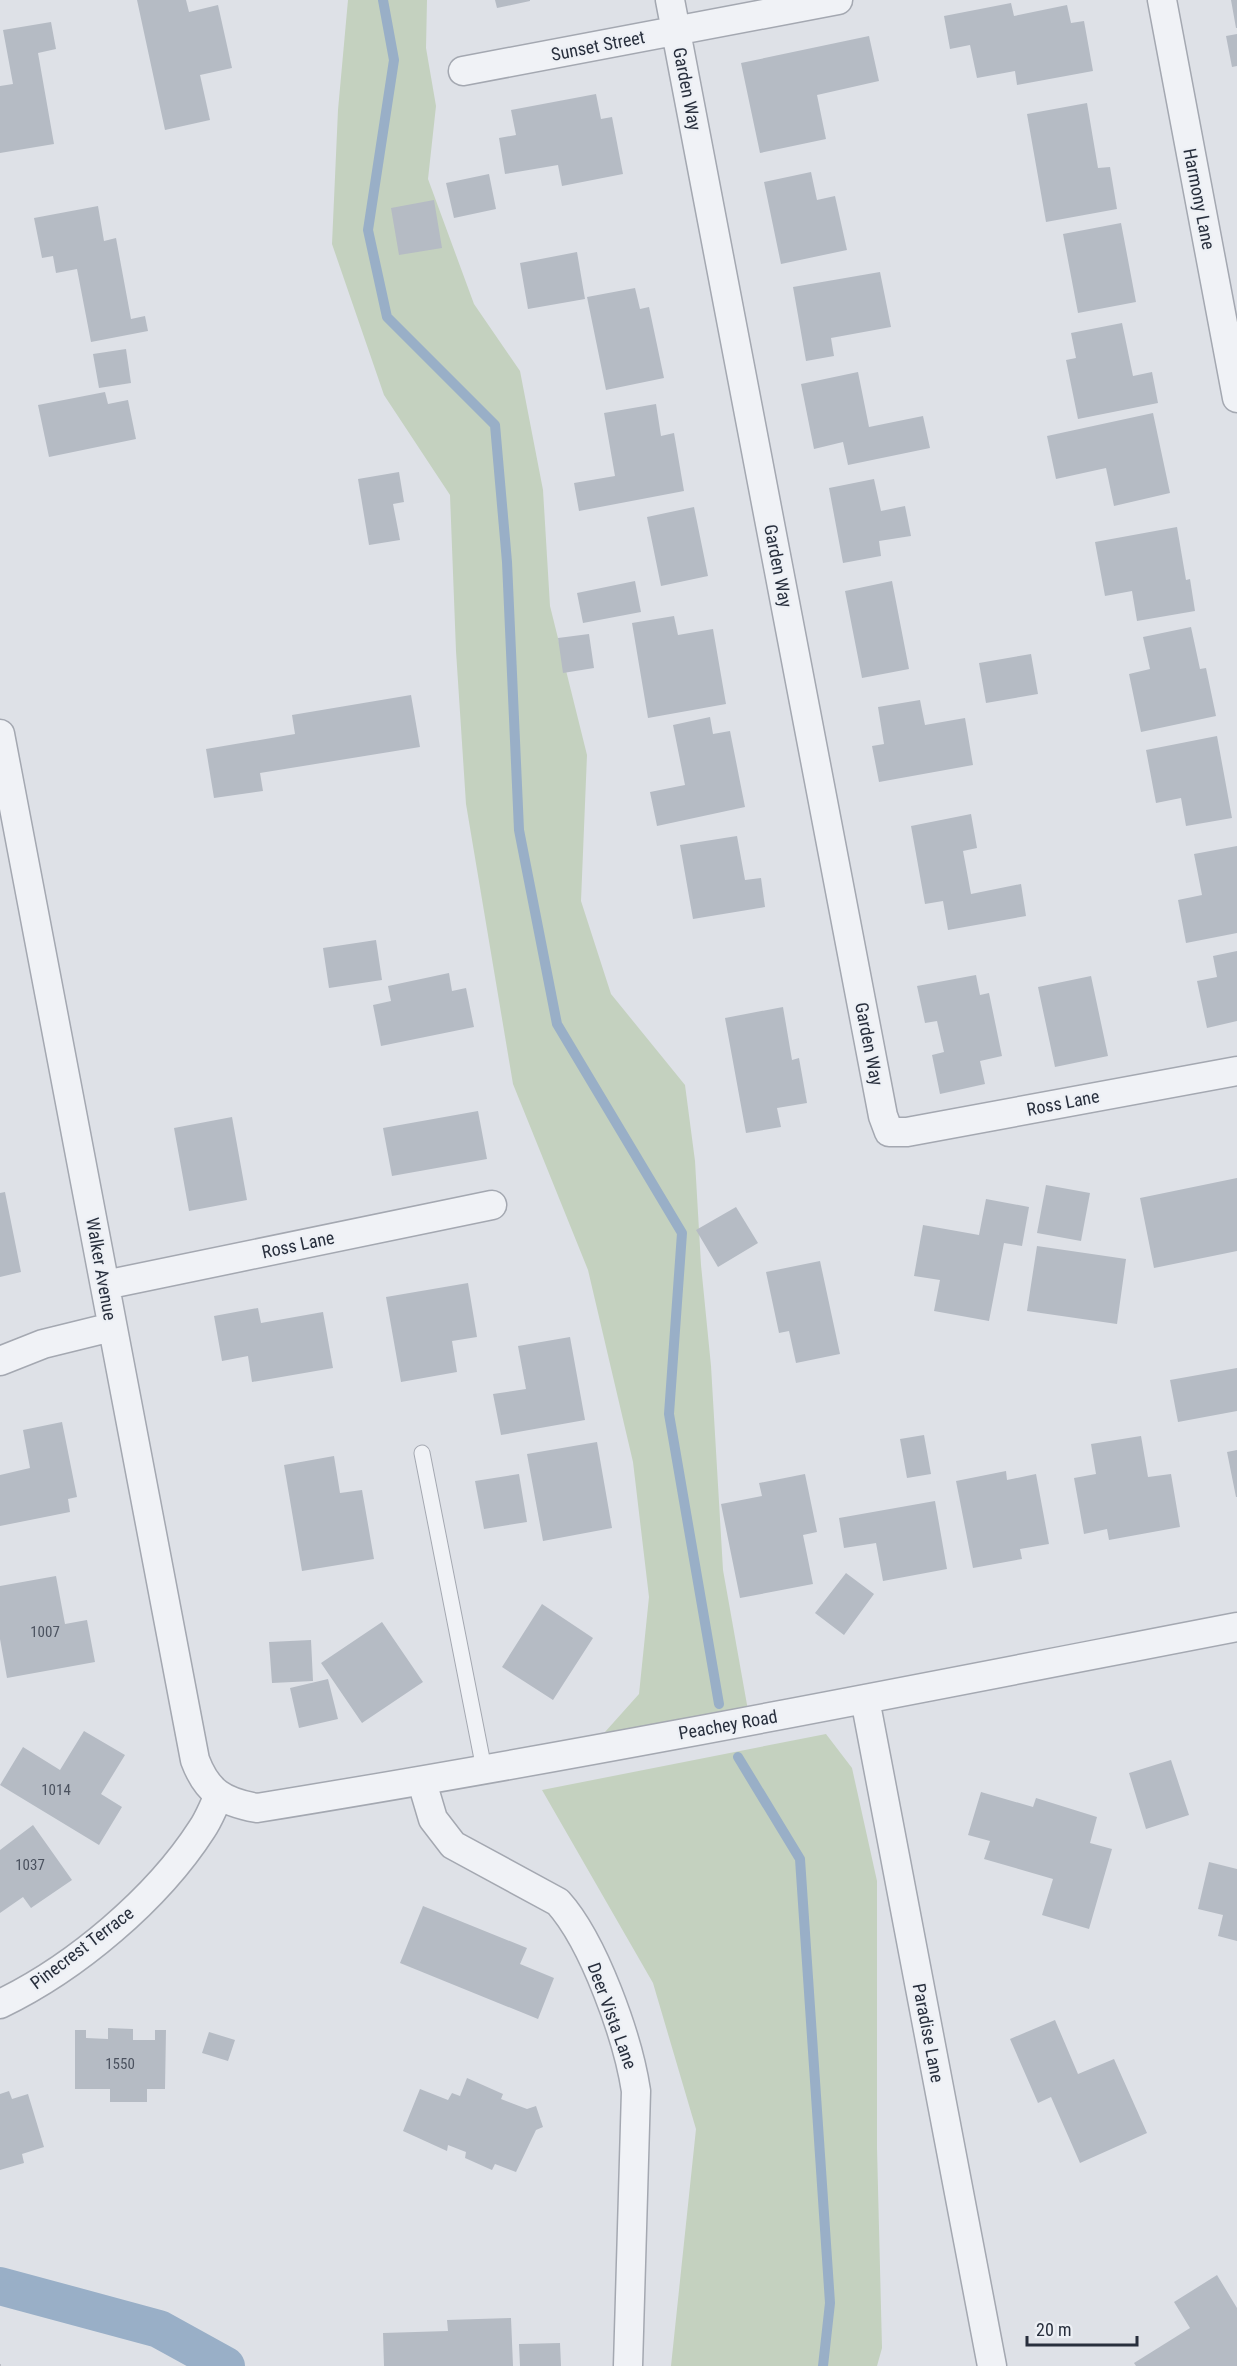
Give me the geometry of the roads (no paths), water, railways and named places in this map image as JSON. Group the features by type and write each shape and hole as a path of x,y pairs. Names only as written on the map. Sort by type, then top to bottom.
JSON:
{"street":[{"name":"Garden Way","path":"670,0 880,1104 889,1132"},
{"name":"Sunset Street","path":"464,71 838,0"},
{"name":"Harmony Lane","path":"1162,0 1237,398"},
{"name":"Walker Avenue","path":"0,734 195,1760 201,1778 219,1796"},
{"name":"Ross Lane","path":"889,1132 907,1132 1237,1071"},
{"name":"Ross Lane","path":"105,1285 492,1205"},
{"path":"0,1361 43,1344 112,1327"},
{"name":"Peachey Road","path":"219,1796 238,1805 257,1808 422,1782 865,1700 1237,1627"},
{"name":"Paradise Lane","path":"865,1700 992,2366"},
{"name":"Deer Vista Lane","path":"422,1782 433,1819 453,1845 558,1902 570,1915 601,1977 632,2061 636,2091 628,2366"},
{"name":"Pinecrest Terrace","path":"0,2004 20,1995 70,1962 135,1909 183,1855 203,1828 219,1796"}],"lane":[{"path":"422,1453 484,1769"}],"waterway":[{"path":"383,0 394,60 368,230 387,317 495,425 507,562 519,830 557,1024 682,1233 669,1414 719,1704"},
{"path":"738,1757 800,1859 830,2303 823,2366"},
{"path":"0,2286 159,2329 226,2366"}]}
